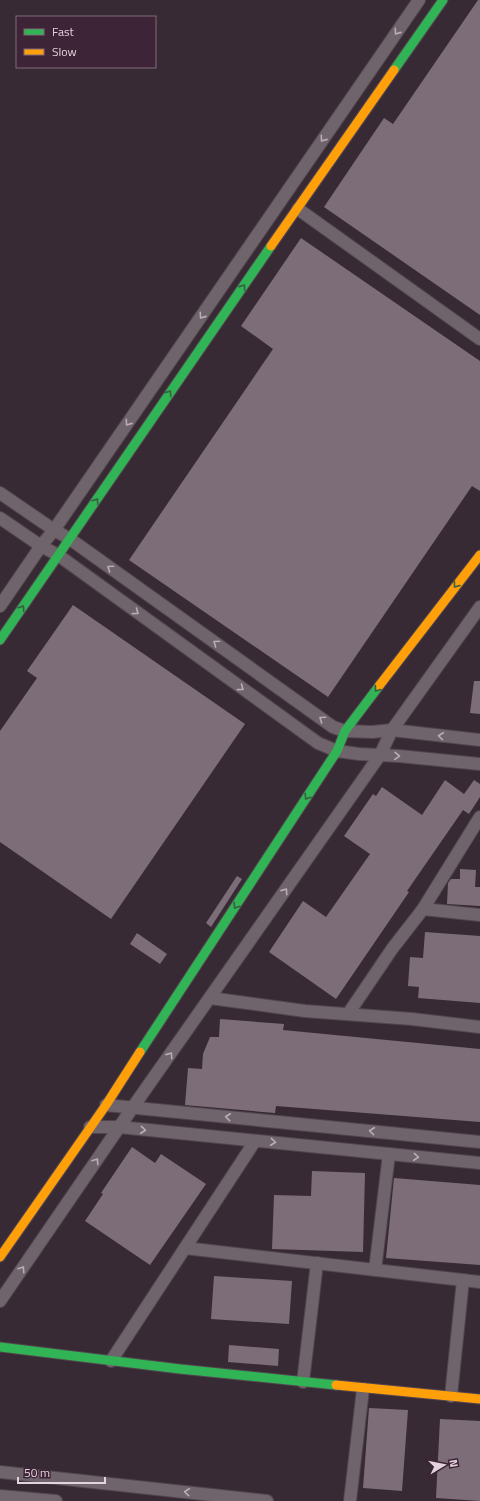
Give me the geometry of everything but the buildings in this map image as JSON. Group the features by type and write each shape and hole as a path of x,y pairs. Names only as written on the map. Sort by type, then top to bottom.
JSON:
{"street":[{"path":"0,606 419,0"},
{"path":"0,640 58,555 70,540 147,425 443,0"},
{"path":"298,209 480,339"},
{"path":"0,493 70,540 333,727 345,731 372,732 392,730 480,740"},
{"path":"0,518 41,546 58,555 318,743 337,751 480,764"},
{"path":"0,1257 106,1105 337,751 345,731 480,554"},
{"path":"0,1301 119,1127 380,755 392,730 479,611"},
{"path":"348,1014 392,949 423,909 480,818"},
{"path":"423,909 480,915"},
{"path":"210,998 305,1011 480,1026"},
{"path":"106,1105 480,1142"},
{"path":"90,1127 119,1127 480,1163"},
{"path":"111,1361 255,1141"},
{"path":"375,1270 389,1154"},
{"path":"185,1248 480,1282"},
{"path":"304,1382 317,1263"},
{"path":"452,1396 463,1280"},
{"path":"0,1348 363,1389 480,1399"},
{"path":"350,1501 363,1389"},
{"path":"0,1472 268,1501"},
{"path":"0,1496 56,1501"}],"traffic: fast":[{"path":"394,70 443,0"},
{"path":"0,640 271,246"},
{"path":"140,1052 337,751 345,731 379,686"},
{"path":"0,1347 180,1369 336,1385"}],"traffic: slow":[{"path":"271,246 394,70"},
{"path":"379,686 480,555"},
{"path":"0,1257 106,1105 140,1052"},
{"path":"336,1385 480,1399"}]}
